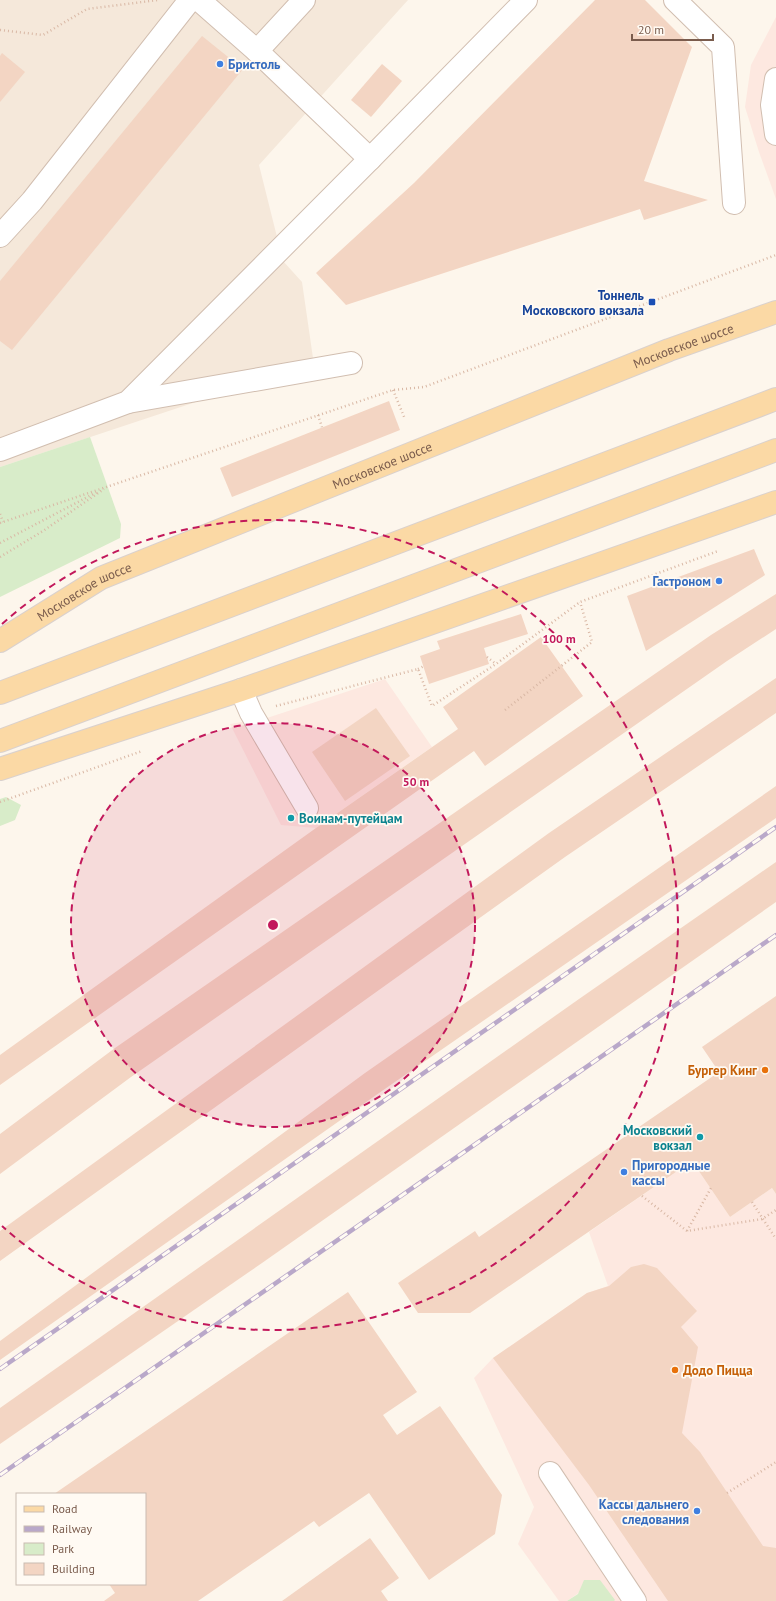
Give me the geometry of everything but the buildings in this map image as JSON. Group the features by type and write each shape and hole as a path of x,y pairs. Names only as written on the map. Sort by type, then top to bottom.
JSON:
{"main road":[{"name":"Московское шоссе","path":"0,641 101,578 654,356 776,312"},
{"path":"0,693 776,399"},
{"path":"0,741 776,450"},
{"path":"0,769 241,690 776,502"}],"lane":[{"path":"0,236 32,201 190,0"},
{"path":"199,0 257,51 370,159"},
{"path":"257,51 304,0"},
{"path":"128,402 526,0"},
{"path":"675,0 723,47 734,203"},
{"path":"776,79 772,105 776,134"},
{"path":"0,450 128,402 351,363"},
{"path":"241,690 251,713 307,808"},
{"path":"550,1473 636,1601"}],"path":[{"path":"0,30 43,35 87,9 159,0"},
{"path":"0,514 2,523 393,390 424,386 776,256"},
{"path":"393,390 405,419"},
{"path":"318,415 322,427"},
{"path":"0,543 108,486"},
{"path":"0,557 43,531 108,486"},
{"path":"418,668 432,706 496,664 580,602 725,548"},
{"path":"505,710 592,642 580,602"},
{"path":"487,657 496,664"},
{"path":"251,713 424,666"},
{"path":"0,802 143,751"},
{"path":"687,1231 711,1188"},
{"path":"642,1196 687,1231 762,1219 776,1210"},
{"path":"752,1202 776,1239"},
{"path":"727,1493 776,1462"}],"shaded area":[{"path":"0,0 408,0 259,165 283,261 302,282 314,365 229,391 0,467"},
{"path":"776,17 776,199 745,107 751,65"},
{"path":"385,679 432,747 316,828 281,825 230,724 267,718"},
{"path":"692,1161 730,1217 772,1188 776,1194 776,1601 602,1601 590,1585 567,1601 559,1601 518,1544 534,1507 474,1378 493,1358 587,1293 608,1286 589,1232"}],"green space":[{"path":"90,437 121,524 120,538 0,597 0,467"},
{"path":"6,797 21,805 15,820 0,826 0,799"},
{"path":"584,1580 600,1580 615,1600 567,1601 578,1594"}],"railway":[{"path":"0,1369 776,827"},
{"path":"0,1475 776,935"}],"place":[{"name":"Бристоль","path":"220,64"},
{"name":"Тоннель Московского вокзала","path":"652,302"},
{"name":"Гастроном","path":"719,581"},
{"name":"Воинам-путейцам","path":"291,818"},
{"name":"Бургер Кинг","path":"765,1070"},
{"name":"Московский вокзал","path":"700,1137"},
{"name":"Пригородные кассы","path":"624,1172"},
{"name":"Додо Пицца","path":"675,1370"},
{"name":"Кассы дальнего следования","path":"697,1511"}]}
